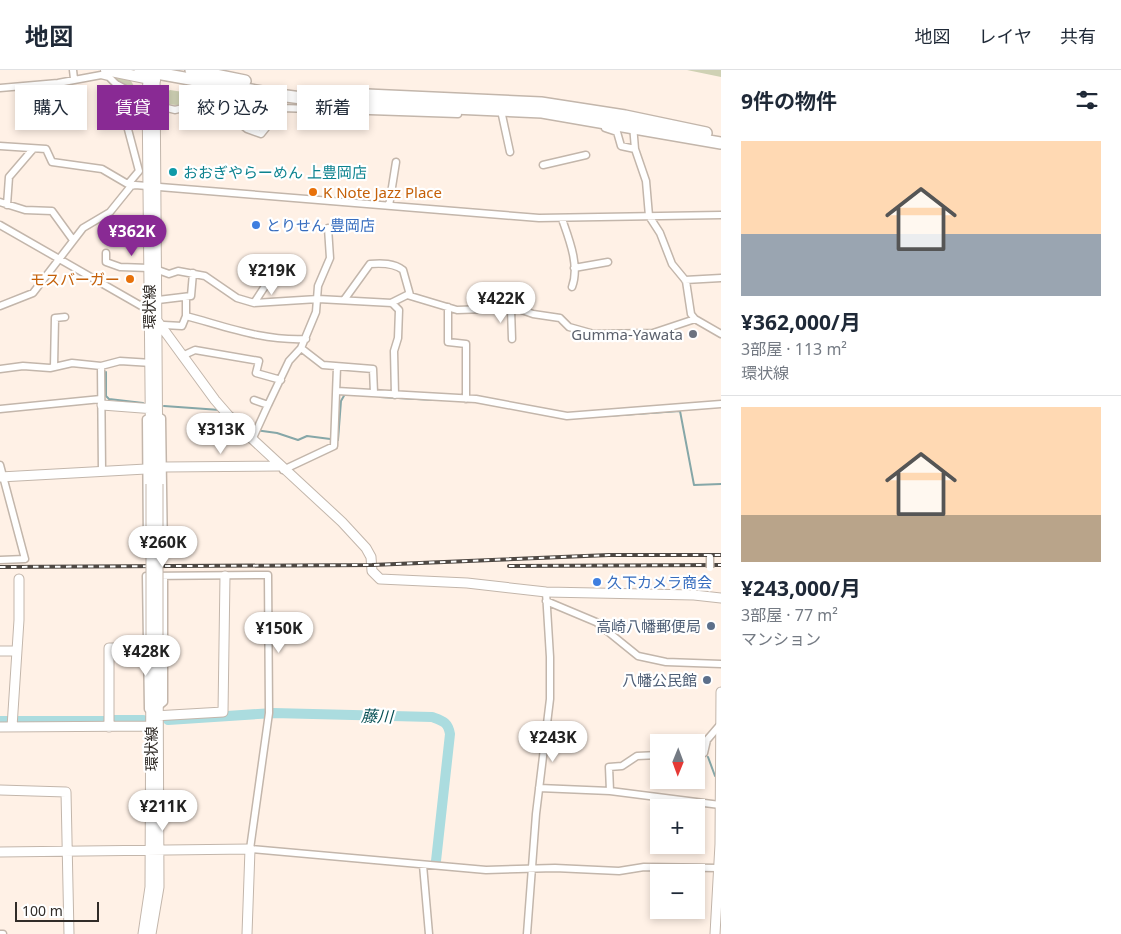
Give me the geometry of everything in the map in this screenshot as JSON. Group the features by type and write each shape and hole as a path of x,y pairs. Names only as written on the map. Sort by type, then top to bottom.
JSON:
{"highway":[{"path":"191,70 255,83 332,94 507,101 572,107 721,143"},
{"path":"150,73 204,85"},
{"path":"287,102 534,111 721,135"}],"main road":[{"path":"106,70 150,73"}],"street":[{"path":"73,70 74,79"},
{"path":"0,88 101,75 109,78 116,84 139,171 110,212 82,228 61,260 33,293 0,306"},
{"path":"287,102 502,115 574,122 614,130 621,146 635,148"},
{"path":"502,115 510,152"},
{"path":"633,123 635,148 644,173 649,216 660,233 672,264 685,280 692,314 695,318 721,334"},
{"name":"環状線","path":"143,934 150,901 155,850 154,363 150,311 153,269 149,130"},
{"name":"環状線","path":"152,186 154,130"},
{"path":"250,130 261,134 264,130"},
{"path":"0,146 46,149 52,162 102,169 130,185 562,219 721,215"},
{"path":"8,204 9,177 33,149"},
{"path":"543,165 586,155"},
{"path":"389,206 396,162"},
{"path":"0,202 25,210 52,210 73,240"},
{"path":"562,219 573,249 575,279 572,287"},
{"path":"0,224 150,311 215,400 252,440 342,522 366,548 371,557 372,571 380,579 467,583 546,596 694,595 721,598"},
{"path":"252,440 289,360 301,348 306,339 318,299 318,286 330,258 328,228"},
{"path":"106,253 106,262 114,266 153,269 169,274 178,271 193,273 218,282 238,298 254,303 318,299 391,303 410,295 457,310 511,308 560,318 570,327 594,334 653,333 695,318"},
{"path":"574,268 608,262"},
{"path":"344,300 370,264 377,263 395,266 404,270 410,295"},
{"name":"環状線","path":"153,269 160,326 154,363"},
{"path":"158,300 186,297 193,293 193,273"},
{"path":"254,303 271,277"},
{"path":"685,280 721,278"},
{"path":"160,326 182,326 186,316 186,297"},
{"path":"391,303 399,310 398,338 394,351 395,395"},
{"path":"448,307 448,342 466,344 466,399"},
{"path":"511,308 512,339"},
{"path":"186,316 262,337 278,340 306,339"},
{"path":"54,367 55,318 65,318"},
{"path":"301,348 323,364 337,367 373,369 374,393"},
{"path":"182,356 195,350 258,361 256,373 281,380"},
{"path":"0,369 54,367 72,363 101,366 120,361 154,363"},
{"path":"101,366 102,471"},
{"path":"164,467 281,468 334,446 337,367"},
{"path":"337,391 466,399 567,416 721,404"},
{"path":"254,400 268,405"},
{"path":"0,409 101,402 154,413 162,418 164,556 147,555 146,418 154,413"},
{"path":"0,465 25,560 0,560"},
{"path":"2,477 146,469"},
{"path":"710,557 710,568"},
{"path":"155,652 146,576 268,575 268,713 250,849 247,934"},
{"path":"155,652 164,576"},
{"path":"155,713 223,712 226,576"},
{"path":"12,727 19,579"},
{"path":"546,596 596,622 633,653 645,658 666,662 721,664"},
{"path":"527,934 530,870 550,699 550,657 546,596"},
{"path":"109,727 109,648 155,652"},
{"path":"0,651 17,652"},
{"path":"715,934 720,873 721,692"},
{"path":"0,727 155,726"},
{"path":"705,749 707,740 720,730"},
{"path":"610,791 609,767 622,766 637,756 650,755"},
{"path":"539,788 610,791 720,805"},
{"path":"0,790 66,792 68,934 75,934"},
{"path":"0,852 250,849 486,870 556,868 619,872 644,866 720,873"},
{"name":"環状線","path":"151,934 159,887 155,850"},
{"path":"423,864 430,934"}],"green space":[{"path":"687,70 721,70 721,77"},
{"path":"110,76 131,81 133,85 121,85"},
{"path":"169,90 179,91 179,105 169,104"}],"waterway":[{"path":"106,372 106,396 109,399 143,403"},
{"path":"229,412 243,418 255,430 277,433 298,440 307,436 338,440 341,401 345,394"},
{"path":"380,397 435,400"},
{"path":"164,406 220,410"},
{"path":"606,416 680,411 694,485 721,484"},
{"name":"藤川","path":"168,720 273,713 432,717 442,721 448,727 450,734 436,861"},
{"name":"藤川","path":"114,720 143,720"},
{"name":"藤川","path":"0,721 104,721"},
{"path":"708,757 715,776"}],"railway":[{"path":"0,567 372,565 609,555 721,555"},
{"path":"509,566 721,565"}],"place":[{"name":"おおぎやらーめん 上豊岡店","path":"173,172"},
{"name":"K Note Jazz Place","path":"313,192"},
{"name":"とりせん 豊岡店","path":"256,225"},
{"name":"モスバーガー","path":"130,279"},
{"name":"Gumma-Yawata","path":"693,334"},
{"name":"久下カメラ商会","path":"597,582"},
{"name":"高崎八幡郵便局","path":"711,626"},
{"name":"八幡公民館","path":"707,680"}]}
